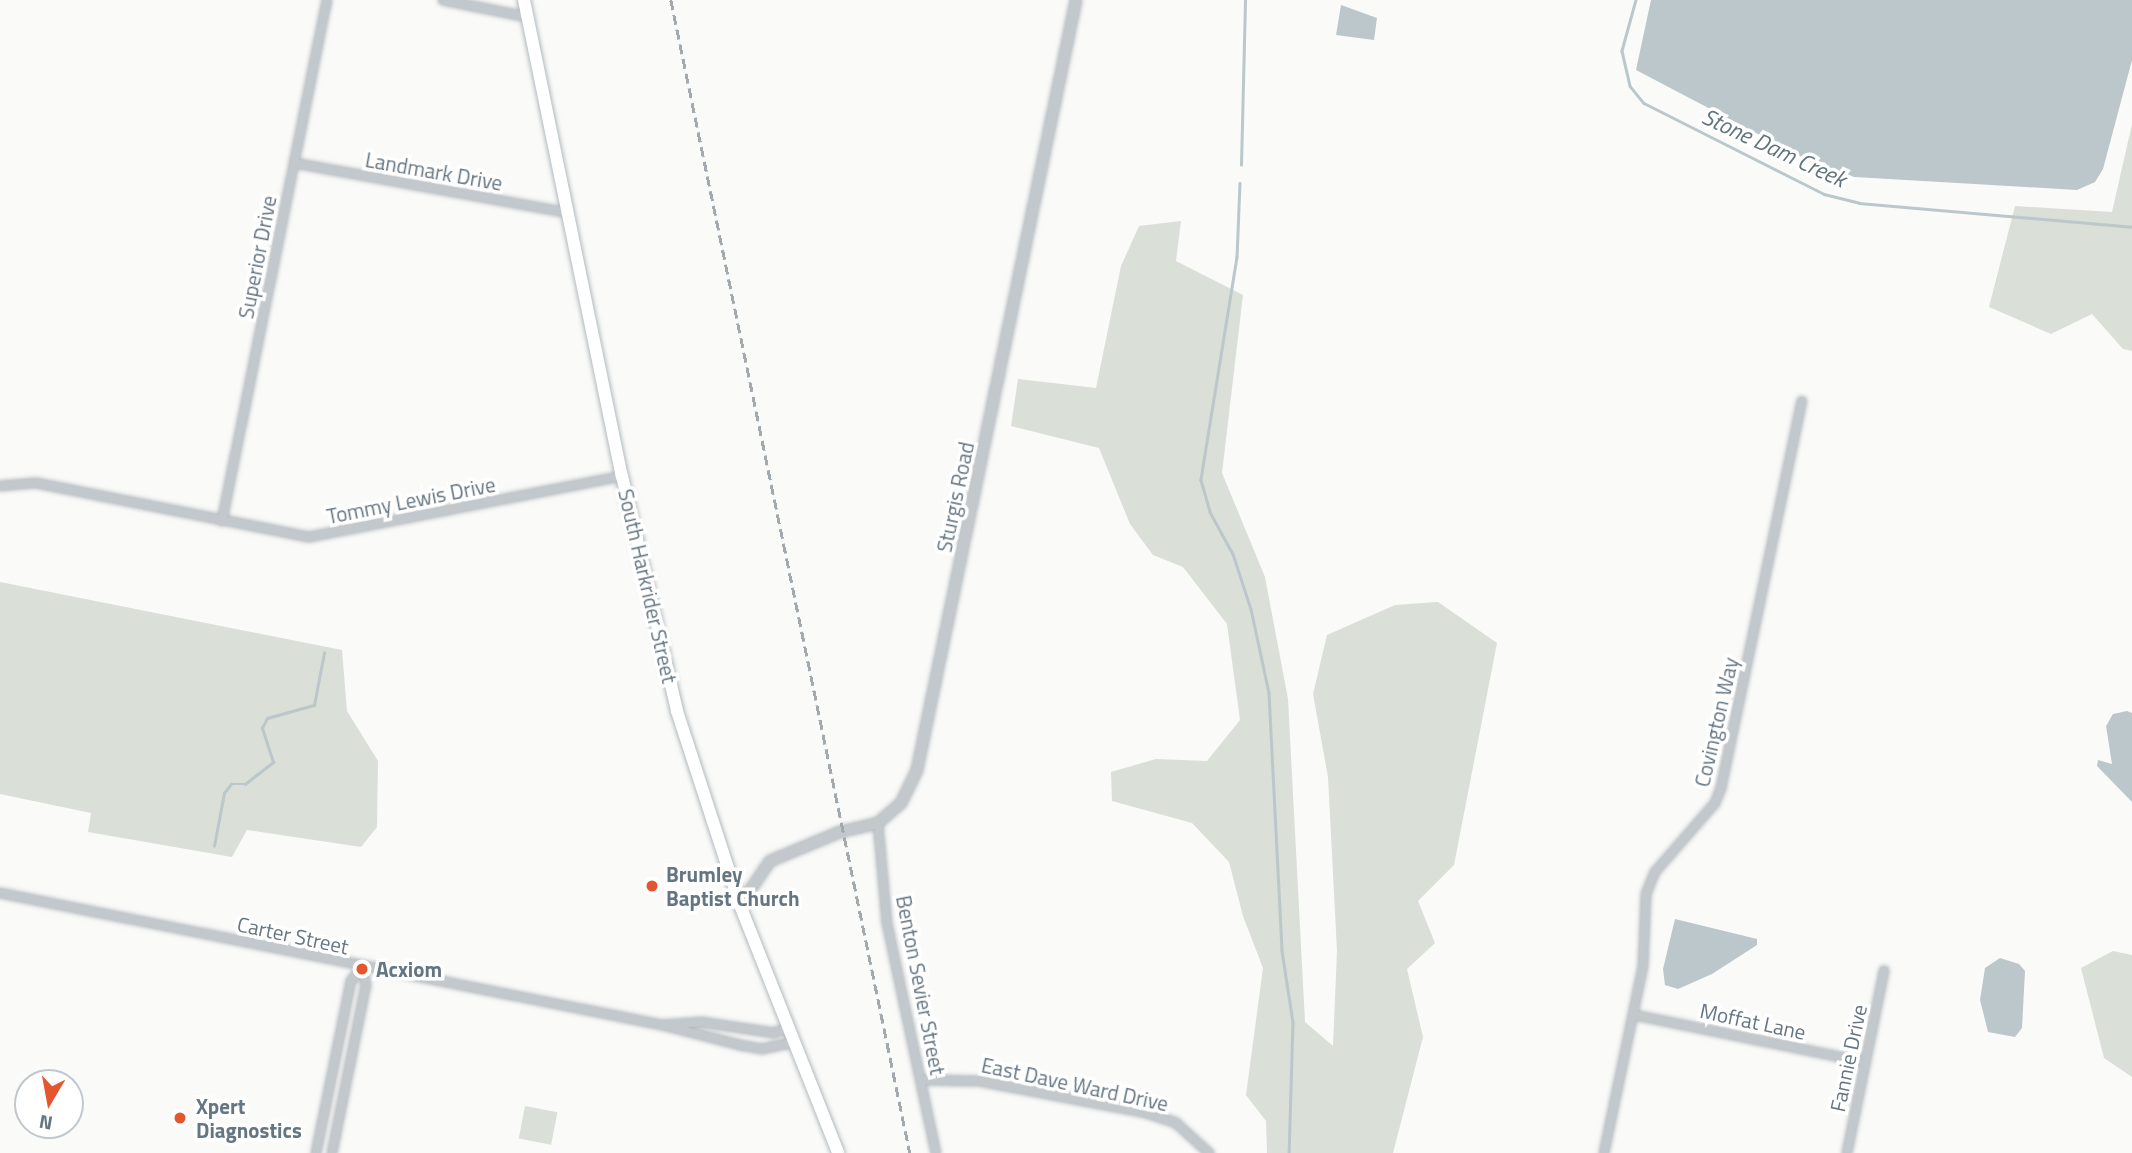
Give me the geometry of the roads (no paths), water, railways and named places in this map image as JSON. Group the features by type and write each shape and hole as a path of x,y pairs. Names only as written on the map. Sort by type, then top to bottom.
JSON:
{"main road":[{"name":"South Harkrider Street","path":"524,0 622,476 677,711 740,905 791,1027 838,1153"}],"street":[{"name":"Superior Drive","path":"222,521 327,0"},
{"path":"443,0 527,18"},
{"name":"Sturgis Road","path":"878,823 901,803 917,770 1076,0"},
{"name":"Landmark Drive","path":"294,163 568,213"},
{"name":"Covington Way","path":"1604,1153 1643,966 1646,894 1655,872 1715,803 1721,788 1802,401"},
{"name":"Tommy Lewis Drive","path":"0,486 36,483 309,537 345,533 622,476"},
{"path":"740,905 770,861 840,832 878,823"},
{"name":"Benton Sevier Street","path":"878,823 887,923 936,1153"},
{"name":"Carter Street","path":"0,893 662,1026 762,1049 796,1042"},
{"path":"316,1153 351,981 362,967"},
{"path":"332,1153 366,985 362,967"},
{"name":"Fannie Drive","path":"1847,1153 1884,971"},
{"name":"Moffat Lane","path":"1634,1015 1865,1062"},
{"name":"Carter Street","path":"662,1026 701,1022 774,1033 791,1027"},
{"name":"East Dave Ward Drive","path":"922,1080 979,1081 1146,1113 1176,1123 1209,1153"}],"waterway":[{"path":"1241,165 1245,0"},
{"name":"Stone Dam Creek","path":"1636,0 1622,51 1630,86 1644,103 1824,194 1859,203 2132,227"},
{"path":"1240,183 1237,257 1201,480 1210,512 1233,554 1251,609 1269,693 1282,951 1293,1022 1289,1153"},
{"path":"214,846 224,793 231,784 245,784 273,762 262,728 267,718 314,705 324,653"}],"railway":[{"path":"671,0 910,1153"}],"place":[{"name":"Brumley Baptist Church","path":"652,886"},
{"name":"Acxiom","path":"362,969"},
{"name":"Xpert Diagnostics","path":"180,1118"}]}
